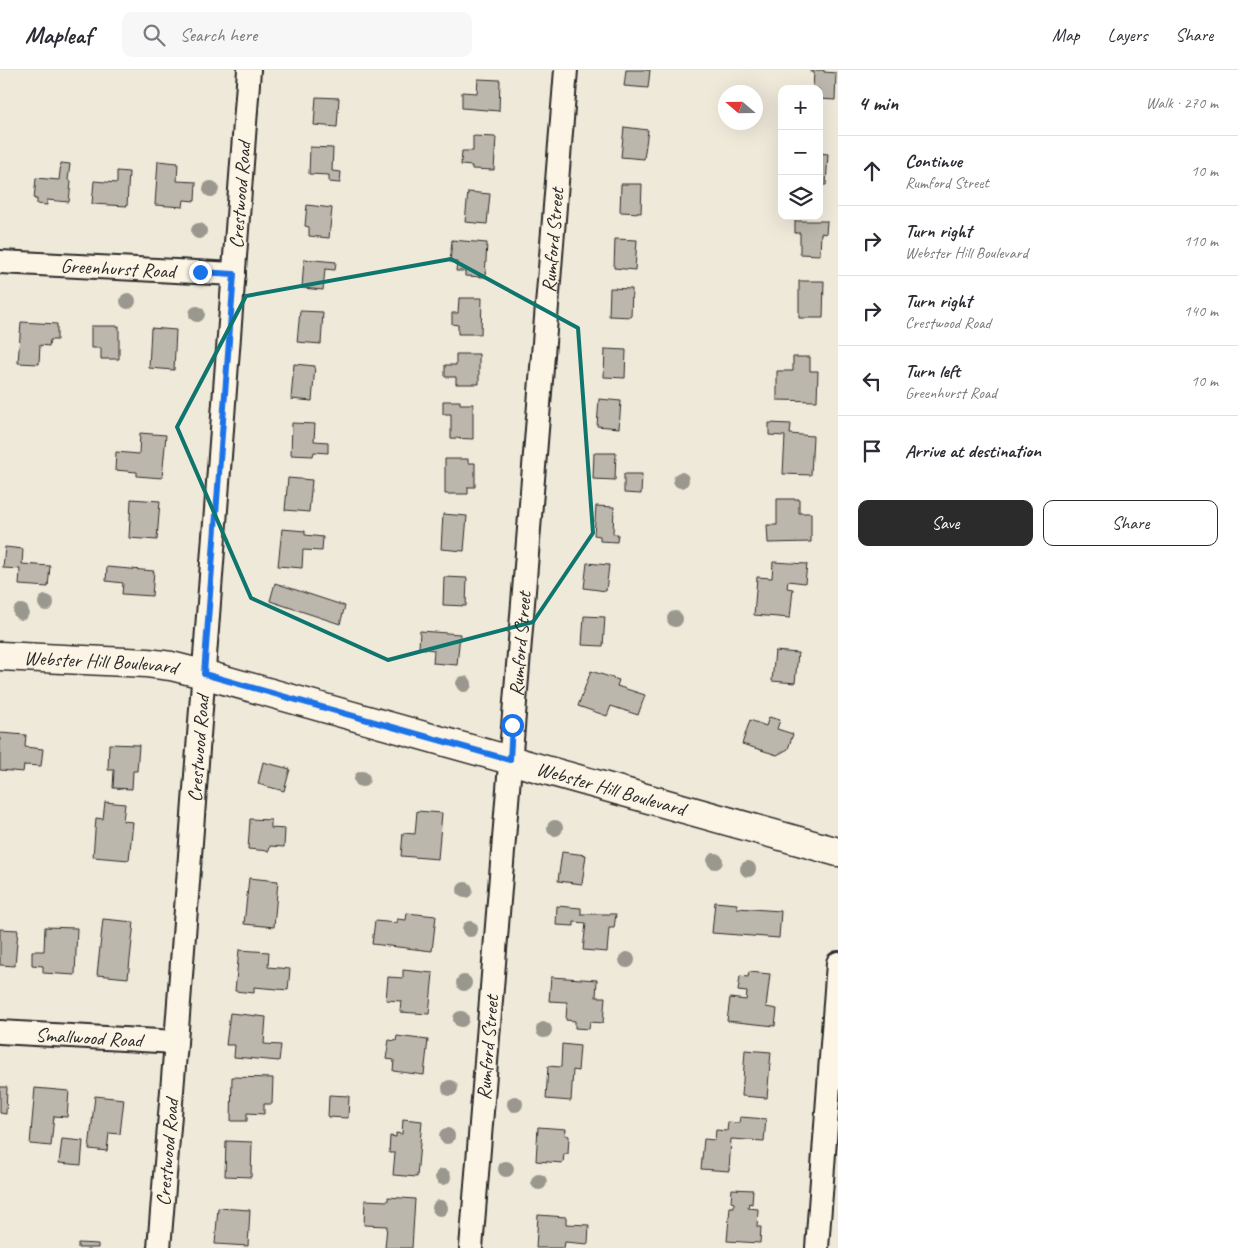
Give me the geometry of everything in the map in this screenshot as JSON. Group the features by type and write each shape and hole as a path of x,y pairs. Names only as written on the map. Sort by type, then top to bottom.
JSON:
{"street":[{"name":"Crestwood Road","path":"159,1248 249,70"},
{"name":"Rumford Street","path":"471,1248 566,70"},
{"name":"Greenhurst Road","path":"0,262 234,274"},
{"name":"Webster Hill Boulevard","path":"0,656 147,664 204,674 838,852"},
{"path":"818,1248 838,963"},
{"name":"Smallwood Road","path":"0,1032 176,1042"}],"highlighted area":[{"path":"451,259 578,328 593,533 533,622 388,660 251,598 177,427 246,296"}],"building":[{"path":"626,70 650,70 648,88 624,86"},
{"path":"811,70 824,70 824,72 836,73 835,100 823,99 823,85 813,85 814,72 810,72"},
{"path":"478,79 500,80 499,111 462,108 462,92 477,93"},
{"path":"316,97 339,98 337,127 314,125"},
{"path":"624,127 648,130 644,159 621,157"},
{"path":"473,136 496,137 494,170 472,169 472,166 461,165 462,151 473,151"},
{"path":"310,147 333,148 332,171 341,172 340,183 329,182 329,175 309,174"},
{"path":"823,153 828,154 826,185 823,185"},
{"path":"158,161 178,163 177,181 196,182 195,201 184,200 183,207 155,205"},
{"path":"61,163 70,164 68,180 71,182 69,202 47,200 47,205 37,204 37,199 34,199 36,178 59,180"},
{"path":"117,171 129,172 127,206 92,204 94,181 117,183"},
{"path":"621,184 642,184 641,213 620,212"},
{"path":"468,192 490,194 487,224 465,222"},
{"path":"307,205 332,208 329,238 309,236 309,227 305,226"},
{"path":"795,221 827,221 826,234 821,233 820,255 800,254 800,233 795,233"},
{"path":"615,239 637,240 635,270 614,268"},
{"path":"452,240 487,243 485,277 465,276 465,271 456,271 457,262 450,262"},
{"path":"304,259 336,262 335,270 325,269 323,290 302,288"},
{"path":"799,281 824,281 823,318 799,318"},
{"path":"610,288 632,289 631,317 609,316"},
{"path":"459,298 482,298 481,334 458,334 458,325 452,324 452,313 458,313"},
{"path":"300,311 323,312 321,344 297,342"},
{"path":"21,322 57,324 57,340 50,340 49,346 40,345 39,364 18,363"},
{"path":"91,326 119,326 119,359 101,359 101,348 91,348"},
{"path":"151,328 176,330 174,370 149,368"},
{"path":"605,349 626,350 625,378 604,377"},
{"path":"456,354 479,354 479,384 456,384 456,377 445,377 445,365 456,365"},
{"path":"793,357 810,357 810,371 818,371 817,401 777,400 777,371 793,371"},
{"path":"294,364 315,366 312,401 291,399"},
{"path":"599,399 621,401 619,428 597,426"},
{"path":"443,401 460,401 460,404 473,404 473,439 451,438 451,414 443,414"},
{"path":"292,423 315,424 314,441 328,442 328,453 314,452 313,456 291,455"},
{"path":"769,423 791,424 790,434 813,436 811,475 783,474 785,436 769,435"},
{"path":"140,433 166,435 162,478 137,476 137,472 115,470 116,452 139,454"},
{"path":"594,453 616,453 615,480 593,479"},
{"path":"445,459 468,459 468,463 475,463 475,487 468,487 468,494 445,494"},
{"path":"624,474 642,474 641,494 624,493"},
{"path":"288,478 312,480 309,512 285,510"},
{"path":"131,499 160,501 157,540 129,538"},
{"path":"777,499 799,499 799,513 811,513 811,542 768,543 767,525 777,525"},
{"path":"596,506 614,507 613,534 618,534 617,542 600,541 600,536 594,535"},
{"path":"443,514 467,516 464,551 441,549"},
{"path":"282,529 305,531 305,535 323,537 322,551 303,550 302,568 278,566"},
{"path":"5,547 23,549 22,564 50,566 48,587 19,585 20,569 3,568"},
{"path":"773,562 807,564 805,583 788,581 787,588 793,589 790,618 754,615 757,577 772,578"},
{"path":"587,563 609,565 606,591 584,588"},
{"path":"107,567 154,571 152,596 122,594 123,583 106,581"},
{"path":"444,577 467,578 466,606 443,605"},
{"path":"275,583 345,606 340,624 270,601"},
{"path":"584,616 605,617 603,646 582,645"},
{"path":"420,631 460,634 457,665 433,663 434,650 419,648"},
{"path":"775,651 798,653 795,683 772,681"},
{"path":"591,671 619,680 617,686 645,695 638,715 611,706 607,716 578,706"},
{"path":"769,717 780,720 777,729 793,734 788,749 777,755 742,744 750,720 766,726"},
{"path":"0,733 26,735 25,747 43,749 41,766 24,765 23,772 0,770"},
{"path":"109,744 139,745 137,771 133,771 132,789 113,788 114,770 108,770"},
{"path":"263,762 290,769 284,791 258,784"},
{"path":"105,802 125,804 123,821 133,822 129,860 93,857 96,818 103,819"},
{"path":"417,811 442,813 438,859 401,856 403,833 415,834"},
{"path":"250,819 271,820 271,828 285,829 284,847 270,846 269,851 248,849"},
{"path":"562,852 586,855 582,884 558,881"},
{"path":"249,878 278,881 274,927 244,924"},
{"path":"715,902 737,904 737,908 781,911 779,938 712,933"},
{"path":"557,906 581,908 581,914 616,914 614,928 609,928 607,952 583,950 586,923 574,922 574,926 556,925"},
{"path":"407,913 436,916 432,951 372,944 375,921 397,923 397,919 406,920"},
{"path":"103,919 134,922 128,978 97,975"},
{"path":"45,927 77,928 75,975 43,973 43,966 32,965 32,951 44,951"},
{"path":"0,929 18,930 15,966 0,965"},
{"path":"239,950 269,952 268,967 290,969 288,990 254,987 254,993 235,991"},
{"path":"403,970 433,973 429,1014 400,1012 401,1001 386,1000 388,977 403,978"},
{"path":"749,972 770,974 766,1007 777,1009 775,1026 727,1021 730,998 746,1000 747,992 738,991 740,976 748,977"},
{"path":"551,977 597,980 596,997 605,997 603,1023 590,1022 589,1029 575,1028 575,1021 566,1020 567,1002 549,1001"},
{"path":"230,1013 266,1017 264,1044 281,1045 279,1061 234,1057 235,1045 226,1045"},
{"path":"397,1036 428,1040 424,1075 393,1071 394,1060 386,1059 389,1040 396,1041"},
{"path":"562,1044 580,1046 578,1071 573,1070 571,1101 546,1099 548,1066 561,1067"},
{"path":"745,1050 771,1052 767,1098 742,1096"},
{"path":"232,1077 273,1078 272,1104 264,1104 264,1114 247,1113 247,1121 231,1121"},
{"path":"0,1087 7,1087 6,1114 0,1113"},
{"path":"35,1088 69,1091 67,1117 54,1116 51,1146 30,1144"},
{"path":"329,1095 349,1096 348,1118 328,1117"},
{"path":"95,1096 124,1099 120,1134 109,1133 107,1151 89,1149"},
{"path":"740,1117 766,1119 764,1141 731,1139 729,1171 701,1169 704,1139 715,1140 716,1130 727,1131 728,1122 739,1123"},
{"path":"403,1119 422,1121 417,1177 393,1175 395,1153 389,1153 390,1136 396,1137 396,1133 402,1134"},
{"path":"538,1127 566,1129 565,1135 569,1136 568,1154 564,1154 563,1163 536,1161"},
{"path":"62,1139 83,1141 81,1165 59,1163"},
{"path":"226,1141 252,1142 251,1177 225,1176"},
{"path":"732,1189 753,1190 752,1204 749,1203 748,1208 758,1209 757,1227 761,1227 760,1243 727,1241 730,1207 734,1207 734,1203 731,1202"},
{"path":"388,1197 415,1199 412,1248 385,1248 387,1226 364,1225 365,1200 388,1201"},
{"path":"218,1208 250,1210 248,1246 215,1244"},
{"path":"538,1215 566,1217 566,1224 589,1225 588,1244 565,1242 564,1248 536,1248"},
{"path":"78,1243 98,1244 98,1248 78,1248"}],"route":[{"path":"200,272 234,274 204,674 510,760 512,725"}]}
